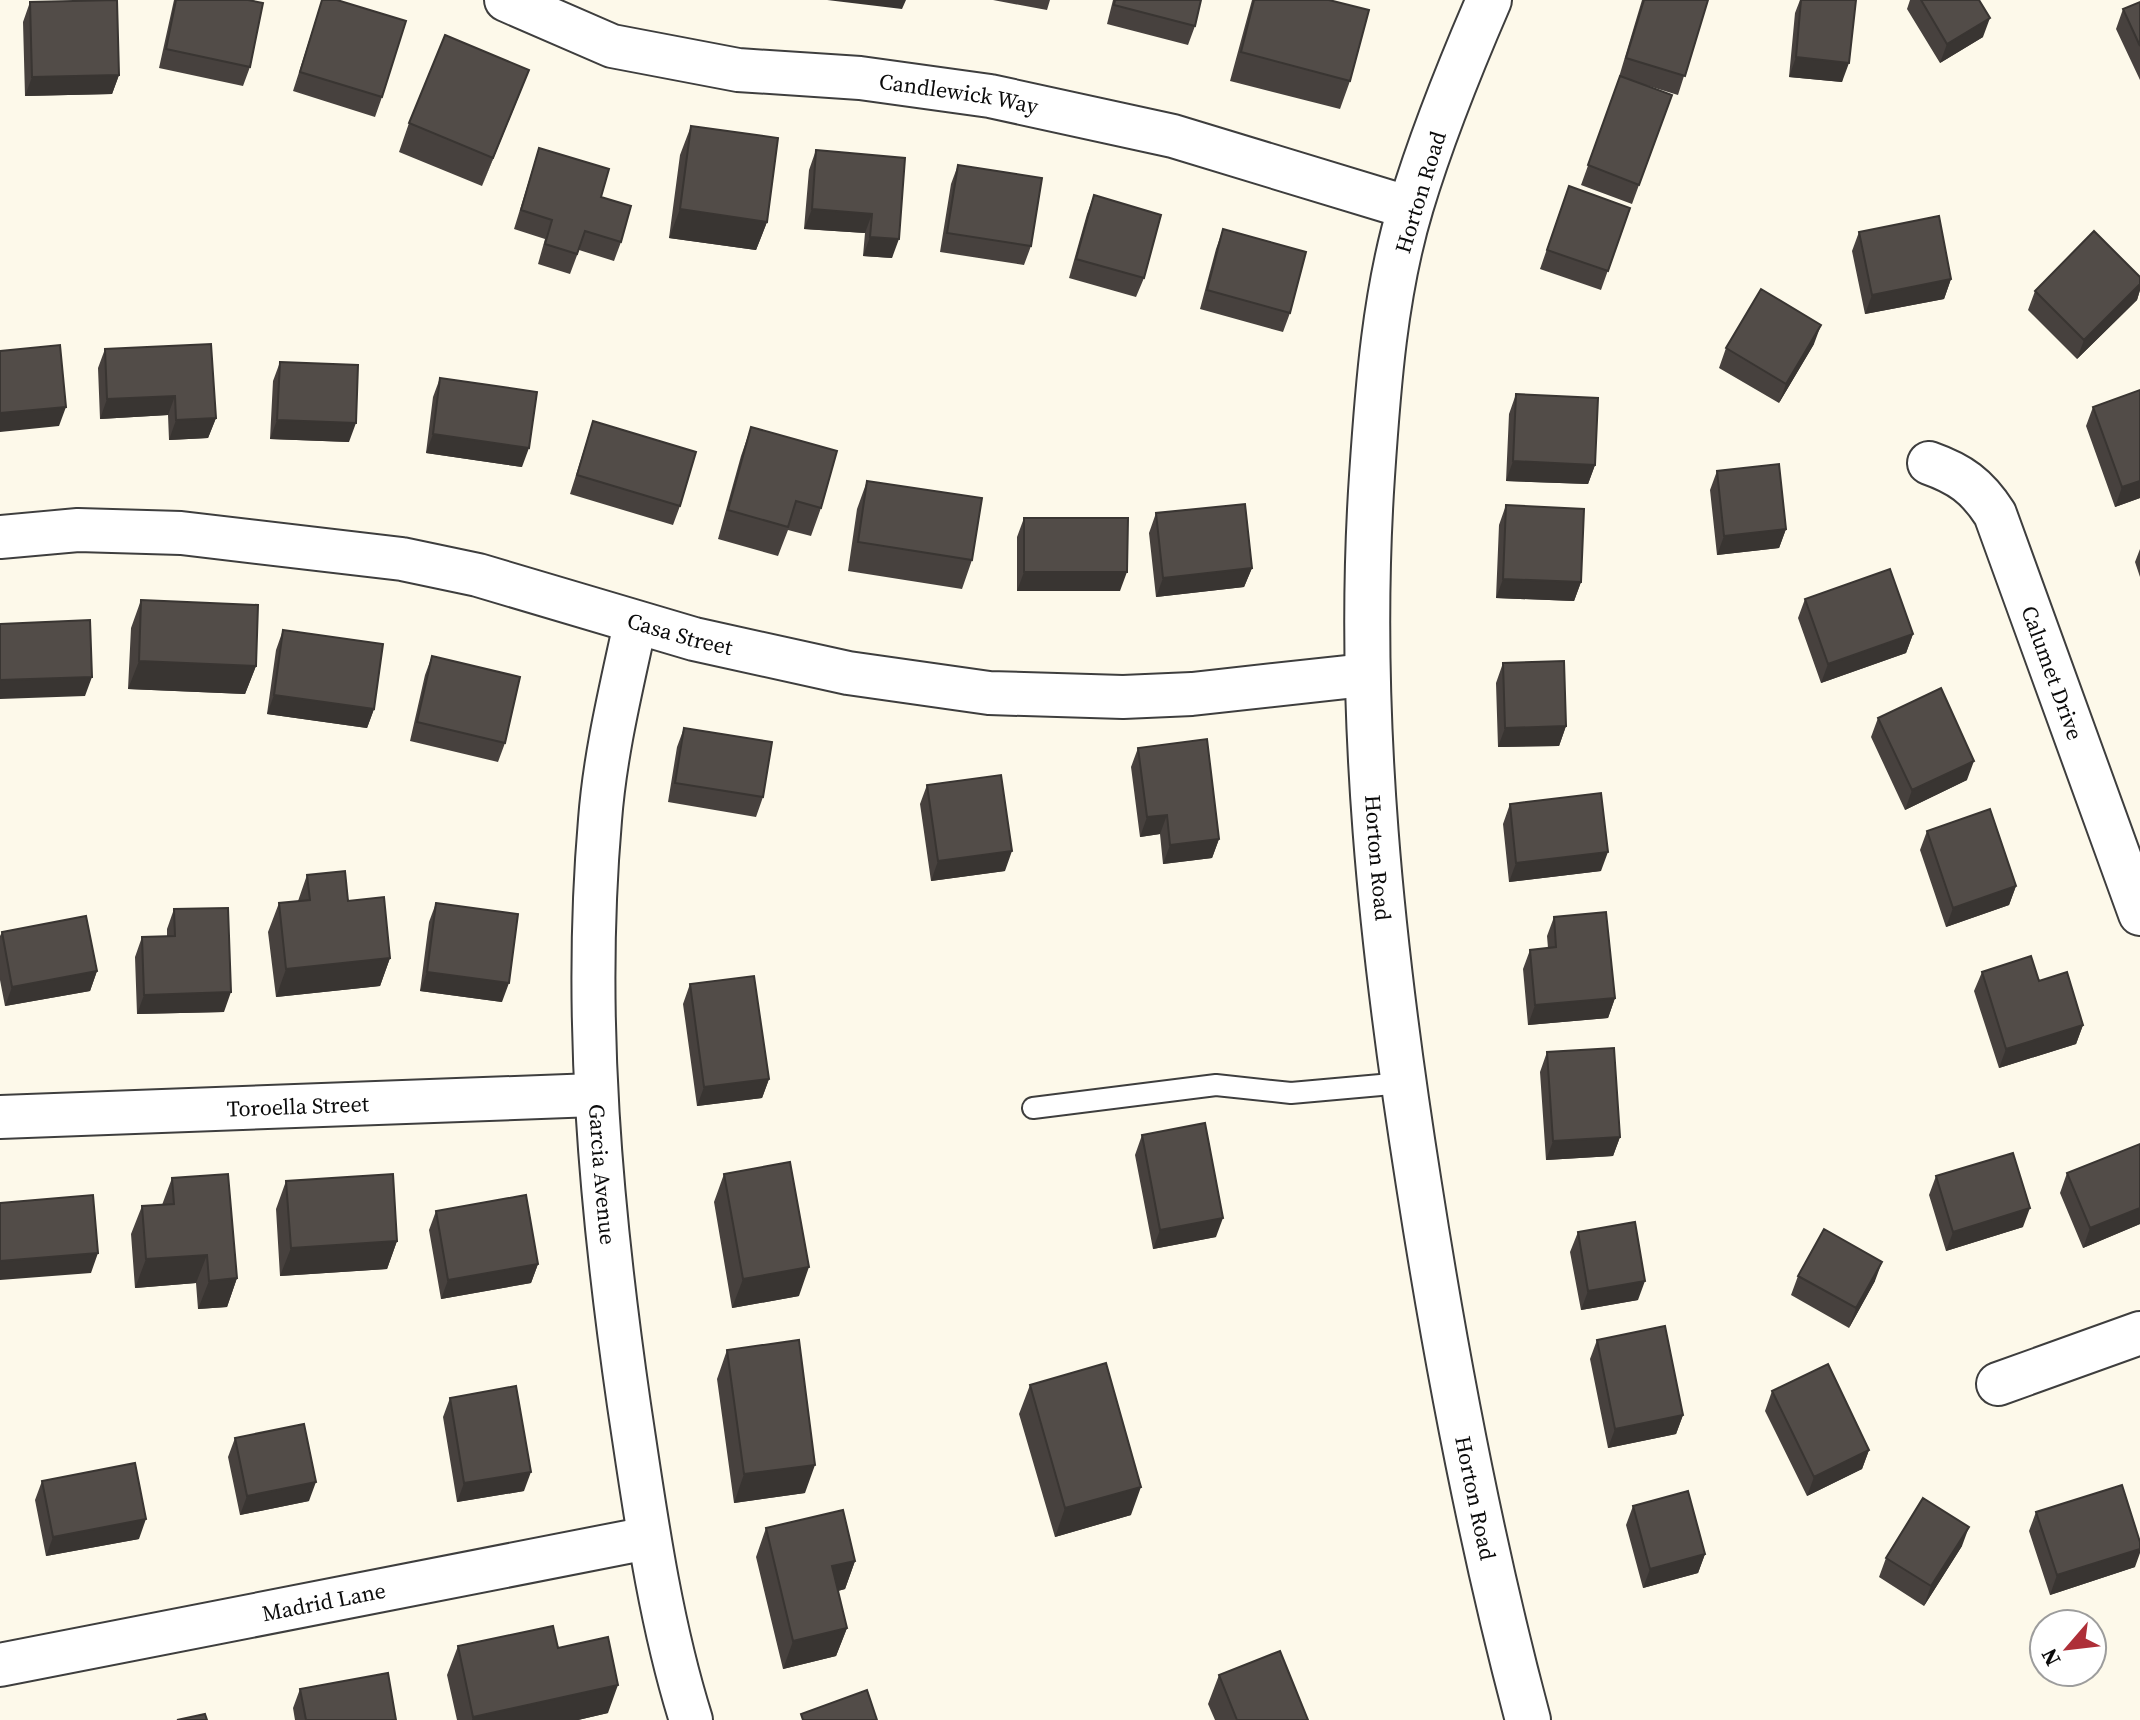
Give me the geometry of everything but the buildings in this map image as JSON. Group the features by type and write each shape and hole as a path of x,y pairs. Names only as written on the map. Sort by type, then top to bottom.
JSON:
{"street":[{"name":"Candlewick Way","path":"506,0 569,29 625,49 738,70 860,78 990,96 1173,136 1410,208"},
{"name":"Horton Road","path":"1489,0 1410,208 1391,301 1377,405 1368,525 1365,675 1374,827 1403,1083 1448,1363 1477,1511 1528,1720"},
{"name":"Calumet Drive","path":"1929,463 1958,473 1980,490 1995,514 2140,914"},
{"name":"Casa Street","path":"0,537 78,530 181,533 402,559 478,575 635,624 848,673 989,693 1123,697 1192,694 1365,675"},
{"name":"Garcia Avenue","path":"635,624 610,744 600,820 592,972 594,1095 618,1327 648,1538 678,1678 691,1720"},
{"name":"Toroella Street","path":"0,1117 594,1095"},
{"path":"1998,1384 2140,1333"},
{"name":"Madrid Lane","path":"0,1665 648,1538"}],"lane":[{"path":"1033,1108 1216,1085 1291,1093 1403,1083"}]}
